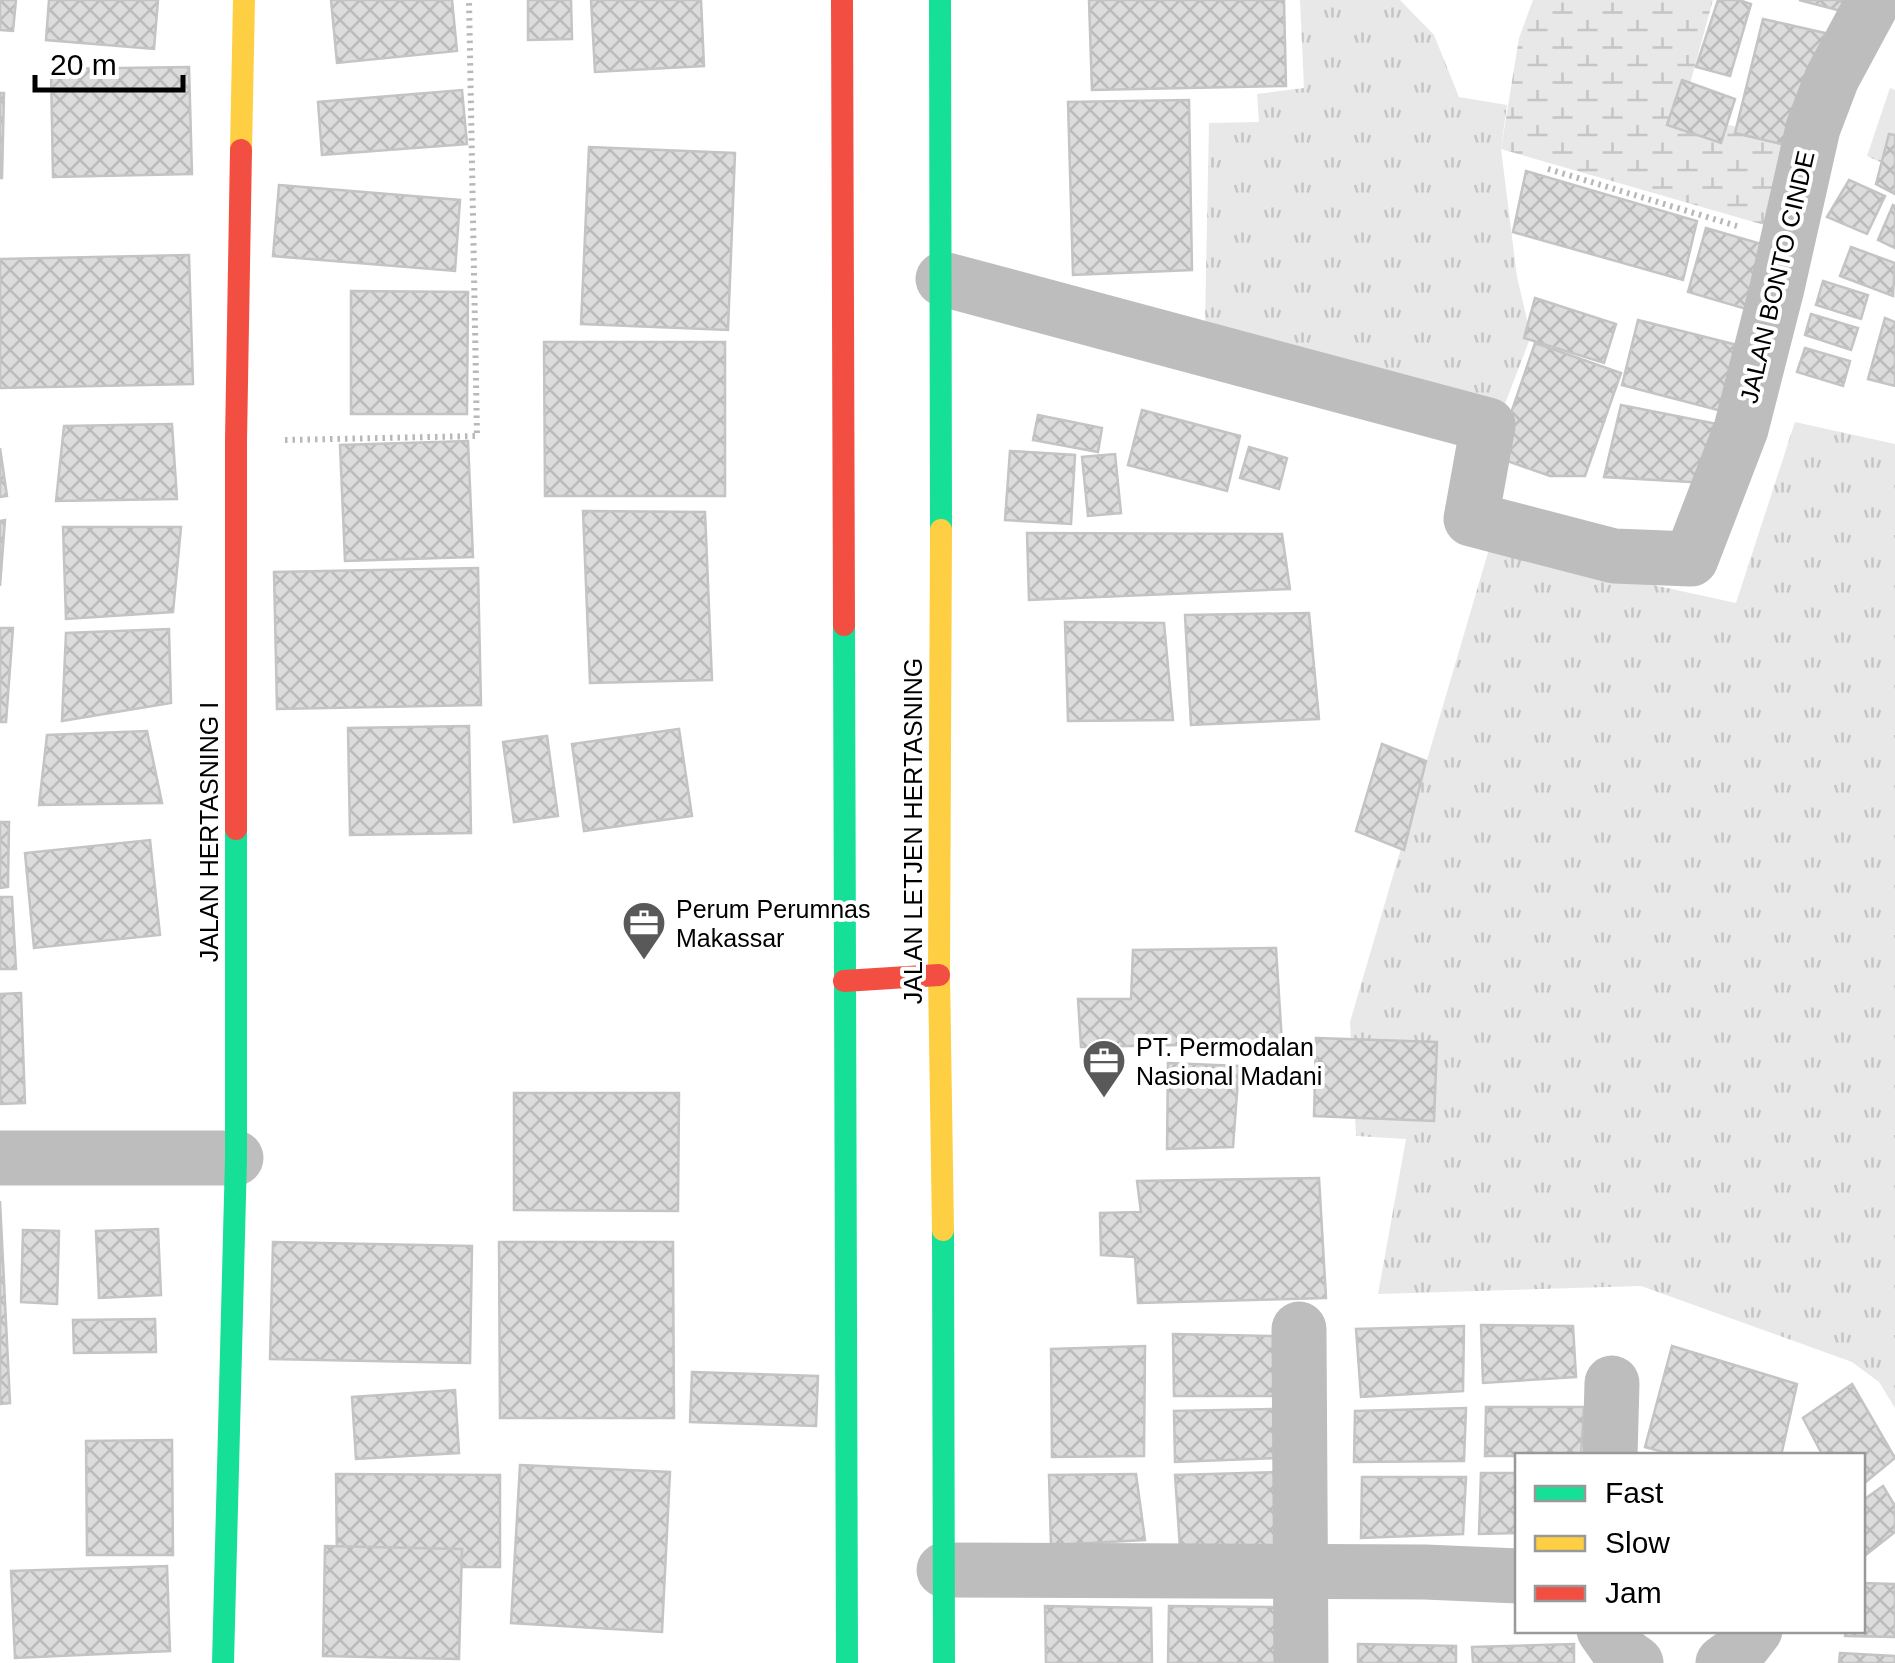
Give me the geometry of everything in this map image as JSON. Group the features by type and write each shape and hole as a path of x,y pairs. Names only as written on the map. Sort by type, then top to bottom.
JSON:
{"main road":[{"name":"JALAN HERTASNING I","path":"223,1663 236,1158 236,441 244,0"},
{"path":"842,0 846,366 844,981 850,1407 847,1663"},
{"name":"JALAN LETJEN HERTASNING","path":"940,0 943,279 939,975 944,1663"},
{"path":"844,981 939,975"}],"street":[{"name":"JALAN BONTO CINDE","path":"943,279 1488,425 1471,519 1614,556 1691,559 1740,430 1778,288 1812,128 1832,78 1874,0"},
{"path":"0,1158 236,1158"},
{"path":"1300,1330 1301,1663"},
{"path":"1610,1453 1612,1383"},
{"path":"944,1570 1515,1576"},
{"path":"1606,1633 1618,1650 1636,1663"},
{"path":"1723,1663 1753,1633"}],"path":[{"path":"236,441 477,436 470,0"},
{"path":"1548,170 1786,241"}],"green space":[{"path":"1300,0 1400,0 1434,35 1459,97 1507,105 1501,149 1517,277 1531,336 1503,409 1205,324 1209,123 1259,122 1257,94 1304,88"},
{"path":"1533,0 1713,0 1682,113 1811,146 1792,233 1501,149 1519,38"},
{"path":"1890,88 1895,90 1895,169 1867,156"},
{"path":"1795,422 1895,444 1895,1408 1879,1382 1852,1362 1641,1286 1378,1294 1406,1139 1356,1136 1350,1022 1489,549 1736,603"}],"building":[{"path":"0,0 16,0 13,31 0,30"},
{"path":"49,0 158,0 154,49 46,40"},
{"path":"331,0 452,0 457,51 337,63"},
{"path":"528,0 571,0 572,39 528,40"},
{"path":"591,0 701,0 704,66 595,72"},
{"path":"1089,0 1284,0 1286,86 1092,90"},
{"path":"1718,0 1751,4 1730,76 1696,67"},
{"path":"1799,0 1848,0 1845,12"},
{"path":"1763,19 1825,33 1798,148 1735,133"},
{"path":"189,67 192,174 53,177 51,69"},
{"path":"1682,80 1735,99 1721,143 1667,125"},
{"path":"462,90 467,144 322,155 318,102"},
{"path":"0,93 4,93 2,178 0,178"},
{"path":"1189,100 1192,270 1073,275 1068,102"},
{"path":"1889,134 1895,135 1895,194 1876,184"},
{"path":"589,147 735,153 728,330 581,324"},
{"path":"1526,171 1697,221 1683,280 1513,232"},
{"path":"1849,180 1885,196 1867,234 1827,217"},
{"path":"279,185 460,200 455,271 273,256"},
{"path":"1895,206 1895,248 1878,240"},
{"path":"1706,228 1772,247 1753,311 1688,292"},
{"path":"1851,247 1895,263 1893,296 1840,276"},
{"path":"189,255 193,384 0,388 0,259"},
{"path":"1823,281 1868,295 1861,319 1816,305"},
{"path":"351,291 468,292 467,414 351,414"},
{"path":"1535,298 1616,324 1604,363 1524,338"},
{"path":"1811,314 1858,328 1851,350 1805,335"},
{"path":"1885,318 1895,322 1895,386 1868,379"},
{"path":"1638,320 1749,348 1733,414 1622,385"},
{"path":"544,342 725,342 725,496 545,496"},
{"path":"1535,343 1621,373 1585,476 1550,476 1496,457"},
{"path":"1805,348 1850,361 1843,386 1797,372"},
{"path":"1621,405 1717,424 1707,483 1604,477"},
{"path":"1142,410 1240,436 1227,491 1128,465"},
{"path":"1038,415 1102,428 1098,452 1033,440"},
{"path":"172,424 177,499 56,501 64,426"},
{"path":"468,441 473,557 345,561 340,445"},
{"path":"1249,447 1287,458 1279,489 1240,478"},
{"path":"0,448 7,496 0,497"},
{"path":"1010,451 1075,455 1071,524 1005,520"},
{"path":"1115,454 1121,513 1088,516 1082,457"},
{"path":"583,511 705,512 712,680 590,683"},
{"path":"5,520 0,586 0,521"},
{"path":"63,527 181,527 173,612 66,619"},
{"path":"1027,533 1282,534 1290,589 1029,600"},
{"path":"478,568 481,705 277,709 274,572"},
{"path":"1309,613 1319,719 1191,725 1185,615"},
{"path":"1065,622 1164,623 1173,720 1068,721"},
{"path":"0,628 13,628 6,722 0,722"},
{"path":"169,629 171,703 62,721 66,633"},
{"path":"469,726 471,833 350,835 348,728"},
{"path":"679,729 692,816 584,831 572,744"},
{"path":"147,731 162,803 39,805 47,735"},
{"path":"547,736 558,816 514,822 503,742"},
{"path":"1382,744 1426,761 1404,850 1356,831"},
{"path":"0,822 9,822 8,887 0,888"},
{"path":"150,840 160,935 34,948 25,853"},
{"path":"0,897 12,897 16,969 0,969"},
{"path":"1276,948 1282,1043 1081,1047 1078,999 1131,999 1133,950"},
{"path":"21,993 25,1103 0,1104 0,994"},
{"path":"1316,1038 1437,1042 1434,1121 1314,1116"},
{"path":"1168,1063 1239,1066 1233,1147 1167,1149"},
{"path":"514,1093 679,1093 678,1211 514,1210"},
{"path":"1319,1178 1326,1298 1138,1303 1135,1257 1101,1255 1100,1213 1141,1212 1137,1181"},
{"path":"0,1201 10,1403 0,1404"},
{"path":"158,1229 161,1295 99,1298 96,1231"},
{"path":"23,1230 59,1231 57,1304 21,1302"},
{"path":"273,1242 472,1246 470,1363 270,1359"},
{"path":"499,1242 673,1242 674,1418 500,1418"},
{"path":"155,1319 156,1352 74,1353 73,1320"},
{"path":"1481,1325 1573,1326 1576,1377 1483,1383"},
{"path":"1464,1326 1463,1391 1361,1397 1356,1329"},
{"path":"1173,1334 1273,1336 1275,1396 1174,1396"},
{"path":"1145,1346 1144,1456 1052,1457 1051,1349"},
{"path":"1672,1346 1797,1384 1782,1453 1667,1453 1645,1447"},
{"path":"692,1372 818,1376 816,1426 690,1422"},
{"path":"1852,1384 1895,1458 1865,1483 1865,1453 1821,1453 1803,1418"},
{"path":"455,1390 459,1453 356,1459 352,1397"},
{"path":"1486,1407 1584,1407 1581,1453 1485,1456"},
{"path":"1466,1408 1464,1461 1354,1462 1355,1411"},
{"path":"1276,1409 1276,1458 1175,1462 1174,1411"},
{"path":"172,1440 173,1555 87,1555 86,1441"},
{"path":"520,1465 670,1472 662,1632 511,1623"},
{"path":"1281,1472 1282,1547 1180,1548 1175,1475"},
{"path":"1481,1473 1515,1473 1515,1533 1479,1534"},
{"path":"336,1474 500,1475 500,1567 337,1567"},
{"path":"1136,1474 1145,1540 1051,1545 1049,1475"},
{"path":"1362,1477 1466,1477 1463,1534 1361,1538"},
{"path":"1883,1486 1895,1506 1895,1532 1865,1556 1865,1499"},
{"path":"325,1546 462,1549 459,1659 323,1656"},
{"path":"167,1566 170,1651 15,1658 11,1571"},
{"path":"1865,1583 1895,1584 1895,1637 1845,1636 1865,1633"},
{"path":"1045,1606 1151,1608 1152,1663 1046,1663"},
{"path":"1169,1606 1275,1607 1275,1663 1168,1663"},
{"path":"1358,1644 1456,1646 1456,1663 1358,1663"},
{"path":"1574,1644 1574,1663 1473,1663 1472,1647"},
{"path":"1840,1653 1895,1656 1895,1663 1839,1663"}],"traffic: fast":[{"path":"940,0 941,530"},
{"path":"844,625 847,1663"},
{"path":"223,1663 236,1158 236,829"},
{"path":"943,1230 944,1663"}],"traffic: slow":[{"path":"241,150 244,0"},
{"path":"941,530 939,975 943,1230"}],"traffic: jam":[{"path":"842,0 844,625"},
{"path":"236,829 241,150"},
{"path":"844,981 939,975"}],"place":[{"name":"Perum Perumnas Makassar","path":"644,961"},
{"name":"PT. Permodalan Nasional Madani","path":"1104,1099"}]}
